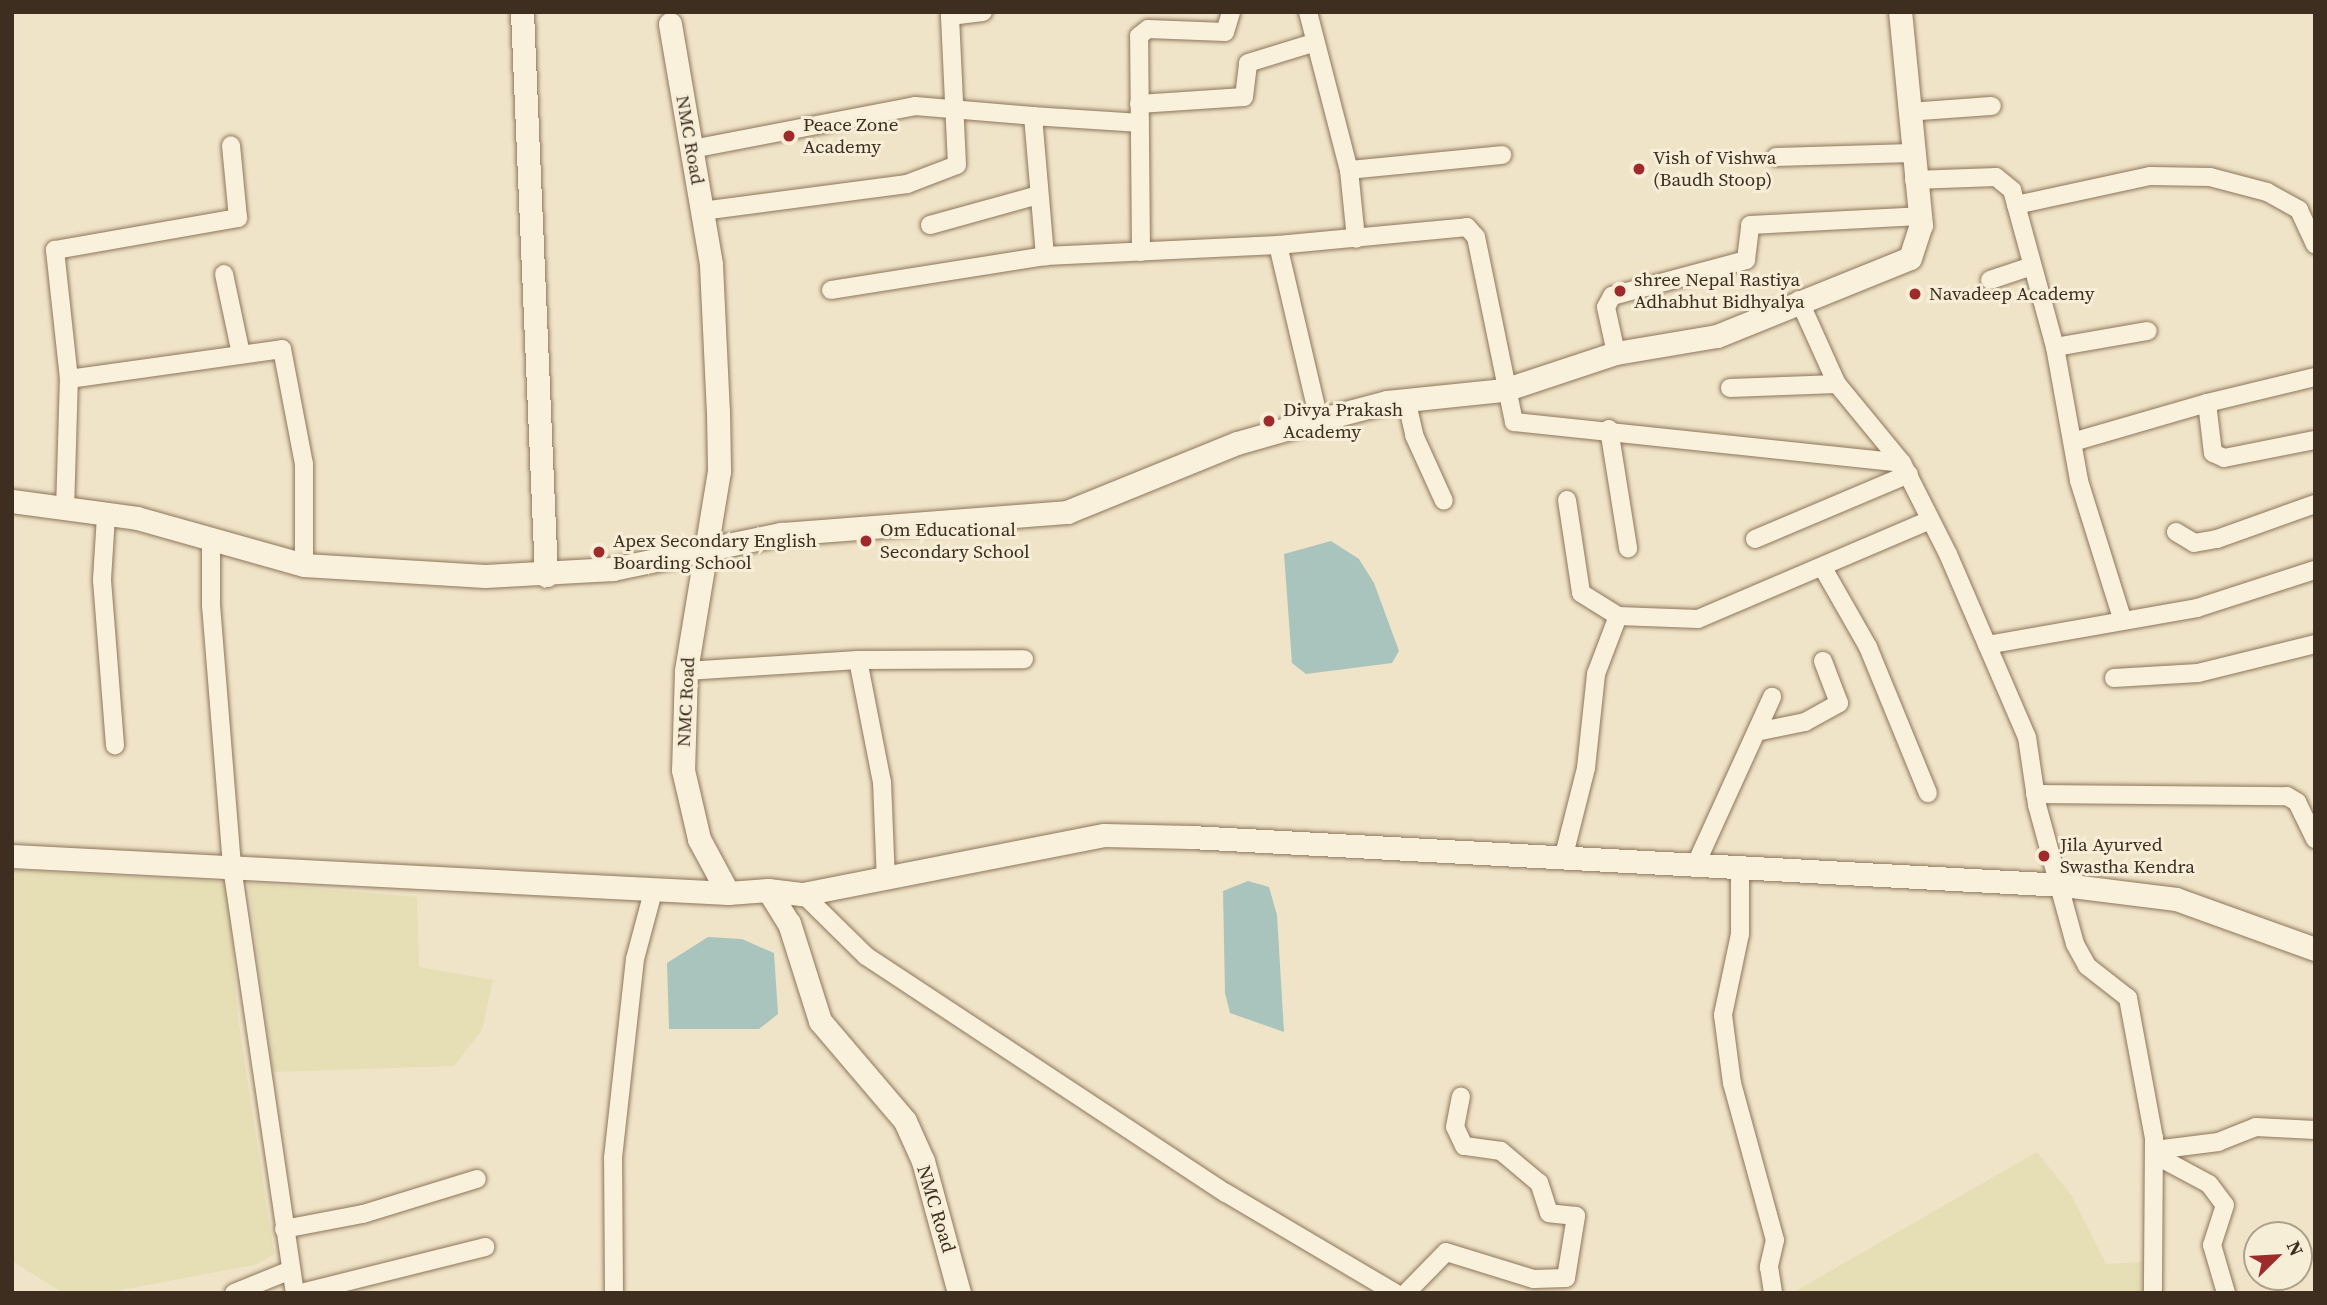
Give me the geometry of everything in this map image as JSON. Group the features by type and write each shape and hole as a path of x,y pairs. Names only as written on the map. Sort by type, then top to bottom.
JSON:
{"street":[{"path":"522,12 546,575"},
{"path":"702,211 907,184 957,165 952,106 950,16 983,12"},
{"path":"1308,12 1313,43 1349,170 1356,239"},
{"path":"12,501 211,537 304,565 546,575 704,551 781,534 1067,512 1237,443 1319,420 1406,399 1504,390 1616,353 1717,336 1799,300 1910,258 1919,242 1920,216 1914,180 1900,12"},
{"path":"1141,252 1139,104 1142,31 1224,32 1229,15"},
{"name":"NMC Road","path":"669,18 711,265 719,471 686,671 683,770 699,839 728,893"},
{"path":"1139,104 1244,97 1248,64 1313,43"},
{"path":"692,149 831,119 952,106 1033,116 1140,123"},
{"path":"1908,112 1992,106"},
{"path":"1033,116 1045,256"},
{"path":"65,511 69,379 55,250 238,218 231,145"},
{"path":"1776,157 1912,153"},
{"path":"1349,170 1503,155"},
{"path":"2016,205 2150,176 2210,177 2267,191 2299,210 2315,245"},
{"path":"1914,180 1996,177 2007,180 2054,346 2076,441 2079,481 2122,618"},
{"path":"930,225 1038,195"},
{"path":"1616,353 1606,307 1612,296 1746,260 1750,225 1920,216"},
{"path":"831,290 1045,256 1278,245 1471,229 1504,390 1514,422 1609,429 1905,468"},
{"path":"1278,245 1319,420"},
{"path":"1990,280 2032,266"},
{"path":"224,274 241,354"},
{"path":"1799,300 1837,384 1905,468 1930,520 2027,737 2035,794 2056,885 2087,966 2128,998 2155,1153 2153,1293"},
{"path":"2054,346 2148,331"},
{"path":"69,379 282,348 304,464 304,565"},
{"path":"2076,441 2207,403 2315,377"},
{"path":"1730,388 1837,384"},
{"path":"1406,399 1444,501"},
{"path":"2207,403 2213,453 2224,458 2315,440"},
{"path":"1609,429 1628,548"},
{"path":"1755,539 1905,468"},
{"path":"1567,500 1581,593 1618,617 1698,619 1823,568 1930,520"},
{"path":"2176,532 2194,543 2217,539 2315,504"},
{"path":"106,516 102,580 115,745"},
{"path":"211,537 211,606 232,867 295,1293"},
{"path":"1823,568 1868,647 1928,793"},
{"path":"1987,645 2122,618 2197,608 2315,570"},
{"path":"1563,859 1586,768 1596,674 1618,617"},
{"path":"2114,678 2198,673 2315,645"},
{"path":"686,671 858,660 1024,659"},
{"path":"858,660 882,782 886,880"},
{"path":"1761,730 1805,722 1839,703 1823,662"},
{"path":"1695,866 1722,795 1761,730 1772,697"},
{"path":"2035,794 2287,796 2315,839"},
{"path":"12,856 728,893 768,890 803,894 886,880 1104,835 2056,885 2176,899 2315,949"},
{"path":"1740,868 1740,934 1723,1015 1732,1083 1775,1240 1773,1293"},
{"path":"614,1293 613,1158 635,959 654,888"},
{"name":"NMC Road","path":"768,890 789,923 820,1021 905,1121 923,1161 959,1293"},
{"path":"803,894 866,956 1226,1193 1395,1293"},
{"path":"1406,1293 1446,1252 1534,1279 1566,1278 1569,1269 1576,1216 1549,1213 1539,1183 1501,1152 1464,1146 1455,1127 1461,1097"},
{"path":"2155,1153 2218,1142 2256,1127 2315,1130"},
{"path":"2155,1153 2210,1184 2225,1205 2211,1245 2226,1293"},
{"path":"284,1229 363,1214 477,1179"},
{"path":"301,1293 485,1247"},
{"path":"234,1293 291,1270"}],"shaded area":[{"path":"12,870 228,882 238,1018 274,1254 258,1264 106,1293 63,1293 12,1261"},
{"path":"248,883 417,897 419,967 493,980 482,1030 454,1066 273,1072"},
{"path":"2037,1152 2071,1195 2106,1264 2142,1262 2142,1293 1792,1293"}],"water":[{"path":"1331,541 1359,559 1374,583 1399,651 1392,663 1306,674 1292,663 1284,554"},
{"path":"1248,881 1269,887 1277,915 1284,1032 1230,1013 1225,993 1223,891"},
{"path":"708,937 742,939 774,953 778,1014 759,1029 669,1029 667,963"}],"place":[{"name":"Peace Zone Academy","path":"789,136"},
{"name":"Vish of Vishwa (Baudh Stoop)","path":"1639,169"},
{"name":"shree Nepal Rastiya Adhabhut Bidhyalya","path":"1620,291"},
{"name":"Navadeep Academy","path":"1915,294"},
{"name":"Divya Prakash Academy","path":"1269,421"},
{"name":"Om Educational Secondary School","path":"866,541"},
{"name":"Apex Secondary English Boarding School","path":"599,552"},
{"name":"Jila Ayurved Swastha Kendra","path":"2044,856"}]}
